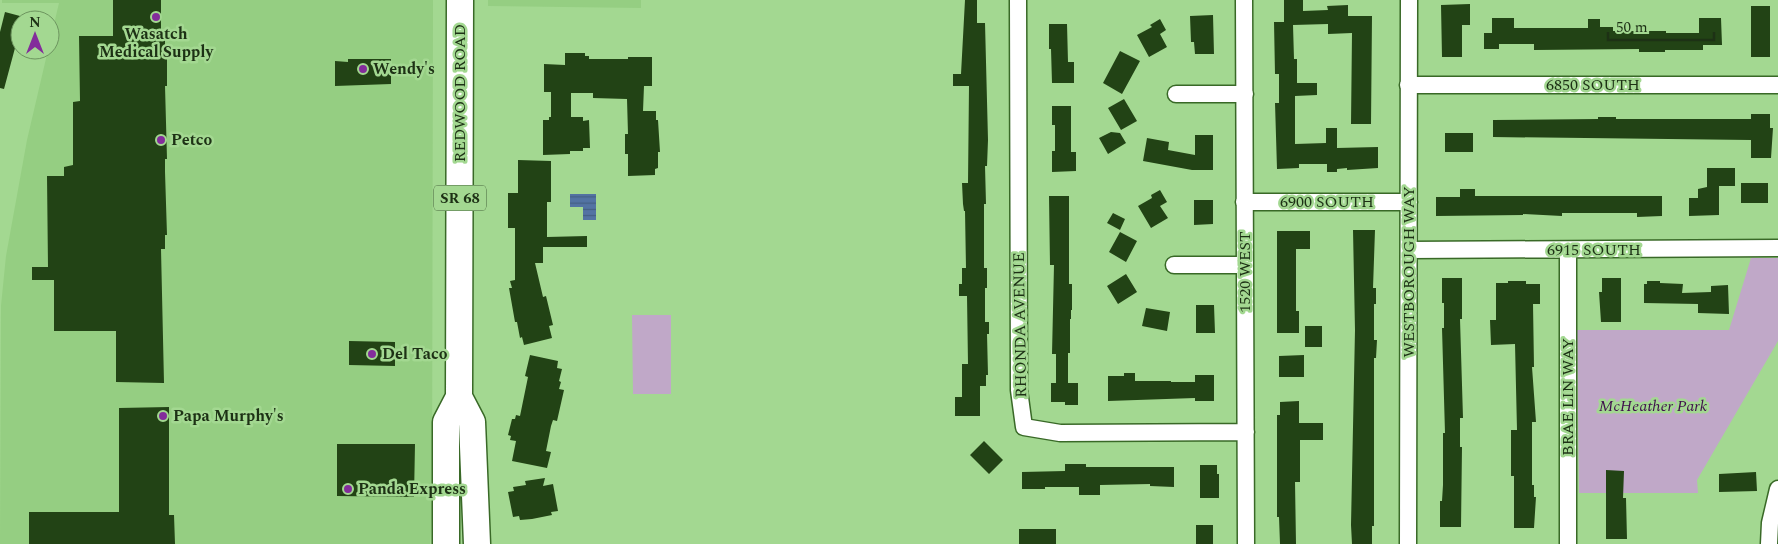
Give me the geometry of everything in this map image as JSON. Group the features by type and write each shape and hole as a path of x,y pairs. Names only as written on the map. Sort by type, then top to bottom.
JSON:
{"main road":[{"name":"REDWOOD ROAD","path":"446,544 446,422 459,397 460,0"},
{"name":"REDWOOD ROAD","path":"459,397 472,422 477,544"}],"street":[{"name":"RHONDA AVENUE","path":"1018,0 1019,390 1024,427 1060,432 1246,432"},
{"name":"1520 WEST","path":"1244,0 1246,544"},
{"name":"WESTBOROUGH WAY","path":"1408,544 1409,0"},
{"name":"6850 SOUTH","path":"1408,85 1778,85"},
{"path":"1176,94 1245,94"},
{"name":"6900 SOUTH","path":"1244,202 1409,202"},
{"name":"6915 SOUTH","path":"1409,250 1778,248"},
{"name":"BRAE LIN WAY","path":"1568,250 1568,544"},
{"path":"1174,265 1245,265"},
{"path":"1769,544 1770,523 1778,489"}],"shaded area":[{"path":"2,0 433,0 432,518 430,544 0,544 1,306 6,256 27,140 46,60 60,60 60,10 57,10 59,3 2,3"},
{"path":"488,0 641,0 641,8 488,6"}],"green space":[{"name":"McHeather Park","path":"1751,258 1778,258 1778,341 1697,480 1698,493 1579,493 1577,330 1729,330"},
{"path":"632,315 671,315 671,394 633,394"}],"water":[{"path":"570,194 596,194 596,220 583,220 583,207 570,207"}],"building":[{"path":"113,0 161,0 161,38 165,38 165,52 167,52 167,86 165,86 167,159 165,159 165,172 167,235 165,235 165,249 161,249 164,383 116,382 116,331 54,331 54,280 32,280 32,267 48,267 47,176 64,176 64,167 73,165 73,102 80,101 79,36 113,36"},
{"path":"965,0 977,0 977,23 985,23 988,140 987,166 985,166 984,268 987,268 985,322 989,322 989,334 987,334 988,375 986,375 986,386 980,386 980,416 955,416 955,397 962,397 962,364 968,364 967,296 959,296 959,284 962,284 962,268 966,268 965,211 962,183 968,183 969,86 953,86 953,74 961,74"},
{"path":"1284,0 1303,0 1303,11 1328,10 1327,6 1348,5 1348,16 1372,16 1371,124 1351,124 1352,33 1328,34 1328,24 1293,25 1294,59 1297,59 1297,83 1317,83 1317,95 1295,96 1295,144 1326,143 1326,128 1337,128 1337,148 1378,147 1378,168 1347,170 1347,168 1337,169 1337,172 1327,172 1327,164 1299,164 1299,168 1277,169 1275,103 1279,103 1279,74 1275,74 1274,22 1284,22"},
{"path":"1470,4 1470,25 1462,25 1462,57 1442,57 1441,5"},
{"path":"1751,6 1770,6 1770,57 1751,57"},
{"path":"5,12 10,13 10,60 12,60 4,89 0,88 0,32"},
{"path":"1213,15 1214,54 1195,54 1194,42 1191,42 1190,16"},
{"path":"1492,18 1514,18 1514,28 1588,28 1588,19 1600,19 1600,27 1613,27 1613,31 1699,33 1699,18 1721,18 1722,45 1703,45 1703,50 1665,50 1665,52 1639,52 1639,49 1534,50 1534,44 1499,44 1499,49 1484,49 1484,33 1492,33"},
{"path":"1160,19 1166,30 1160,34 1167,47 1149,57 1137,35 1152,27 1150,25"},
{"path":"1049,24 1067,24 1068,62 1074,62 1074,83 1052,83"},
{"path":"1120,51 1140,61 1122,94 1103,83"},
{"path":"565,53 585,53 585,56 589,56 589,59 652,57 652,86 644,86 643,111 656,111 656,120 658,120 660,152 658,152 658,168 655,169 655,175 628,176 628,154 625,154 625,134 628,134 627,99 593,98 593,93 571,93 571,117 583,117 583,121 589,120 590,148 583,148 583,151 570,151 570,154 543,155 543,120 549,120 549,117 551,117 551,92 544,92 544,64 565,65"},
{"name":"Wendy's","path":"348,59 391,59 391,84 335,86 335,61 348,62"},
{"path":"1124,99 1137,121 1121,130 1108,108"},
{"path":"1052,106 1071,106 1071,152 1076,152 1076,171 1052,172 1052,151 1055,151 1055,125 1052,125"},
{"path":"1751,114 1770,114 1770,128 1773,128 1771,158 1751,158 1751,140 1493,137 1493,120 1598,119 1598,117 1616,117 1616,119 1751,119"},
{"path":"1111,132 1120,133 1126,143 1108,154 1099,138"},
{"path":"1445,133 1473,133 1473,152 1445,152"},
{"path":"1195,135 1213,135 1213,170 1192,170 1143,161 1147,138 1169,142 1168,150 1195,155"},
{"path":"518,160 551,161 551,202 547,202 547,237 587,236 587,247 543,247 543,263 535,263 543,297 546,296 553,325 549,326 552,338 524,345 522,337 520,338 517,322 515,322 509,288 512,288 510,281 515,280 515,228 508,228 508,193 518,193"},
{"path":"1707,168 1735,168 1735,186 1719,186 1719,215 1689,216 1689,198 1698,198 1698,189 1707,187"},
{"path":"1741,183 1768,183 1768,203 1741,203"},
{"path":"1460,189 1475,189 1475,196 1662,196 1662,216 1637,217 1637,213 1562,213 1562,216 1523,214 1436,216 1436,197 1460,197"},
{"path":"1160,190 1167,202 1160,206 1168,218 1151,228 1138,206 1152,198 1151,195"},
{"path":"1049,196 1069,196 1069,284 1072,284 1072,310 1070,319 1070,353 1068,353 1068,383 1078,383 1078,405 1065,405 1065,402 1051,402 1051,383 1056,383 1056,354 1052,354 1054,265 1050,265"},
{"path":"1194,200 1213,200 1213,224 1194,225"},
{"path":"1113,213 1125,219 1120,230 1107,223"},
{"path":"1353,230 1375,230 1373,288 1376,288 1374,340 1377,340 1376,358 1374,358 1374,526 1372,526 1372,544 1352,544 1355,330"},
{"path":"1277,231 1310,231 1310,249 1296,249 1296,311 1299,311 1299,333 1277,333"},
{"path":"1120,232 1137,241 1126,262 1109,252"},
{"path":"1126,274 1137,292 1118,304 1107,286"},
{"path":"1442,278 1462,278 1462,319 1460,319 1463,418 1460,418 1460,447 1462,447 1461,527 1440,527 1440,501 1442,501 1443,485 1443,433 1445,433 1442,328 1444,328 1444,303 1442,303"},
{"path":"1602,278 1621,278 1621,322 1601,322 1599,292 1602,292"},
{"path":"1508,281 1526,281 1526,284 1540,284 1540,304 1533,304 1534,367 1532,367 1536,422 1532,422 1532,485 1534,485 1534,497 1536,497 1534,528 1514,528 1514,476 1511,476 1511,430 1517,430 1515,344 1491,345 1490,320 1496,320 1496,283 1508,283"},
{"path":"1647,281 1683,284 1682,293 1711,292 1711,286 1728,285 1729,314 1698,313 1698,304 1644,303 1644,284 1647,284"},
{"path":"1196,305 1214,305 1215,333 1196,333"},
{"path":"1146,308 1170,312 1167,331 1142,326"},
{"path":"1305,326 1322,326 1322,347 1305,347"},
{"name":"Del Taco","path":"349,341 395,342 395,366 349,365"},
{"path":"530,355 558,361 557,368 562,369 559,389 564,390 557,421 553,420 551,426 546,451 551,452 547,468 512,461 516,441 510,440 511,436 508,435 512,419 515,419 516,415 520,416 528,377 525,376"},
{"path":"1304,355 1304,377 1279,377 1279,356"},
{"path":"1124,373 1135,373 1135,381 1171,382 1195,382 1195,375 1214,375 1214,401 1195,401 1195,398 1108,401 1108,376 1124,376"},
{"path":"1299,401 1299,423 1323,423 1323,440 1300,440 1300,482 1295,482 1296,544 1280,544 1279,517 1277,517 1277,415 1280,415 1280,402"},
{"path":"169,407 169,515 174,515 175,544 29,544 29,512 119,512 119,408"},
{"path":"984,441 1003,460 989,474 970,455"},
{"path":"337,444 415,444 414,497 337,496"},
{"path":"1065,464 1086,464 1086,467 1174,467 1174,487 1150,486 1150,484 1100,485 1100,495 1079,495 1079,487 1022,489 1022,472 1065,471"},
{"path":"1200,465 1217,465 1219,498 1200,498"},
{"path":"1606,470 1624,471 1623,498 1626,498 1627,539 1606,539"},
{"path":"1756,472 1757,491 1719,492 1719,474"},
{"path":"545,478 543,486 553,484 558,511 551,512 552,515 532,519 520,520 519,516 513,517 508,492 514,491 513,487 526,485 525,481"},
{"path":"1196,525 1213,525 1213,544 1196,544"},
{"path":"1019,529 1056,529 1056,544 1019,544"}],"place":[{"name":"Wasatch Medical Supply","path":"156,17"},
{"name":"Wendy's","path":"363,69"},
{"name":"Petco","path":"161,140"},
{"name":"Del Taco","path":"372,354"},
{"name":"Papa Murphy's","path":"163,416"},
{"name":"Panda Express","path":"348,489"}]}
